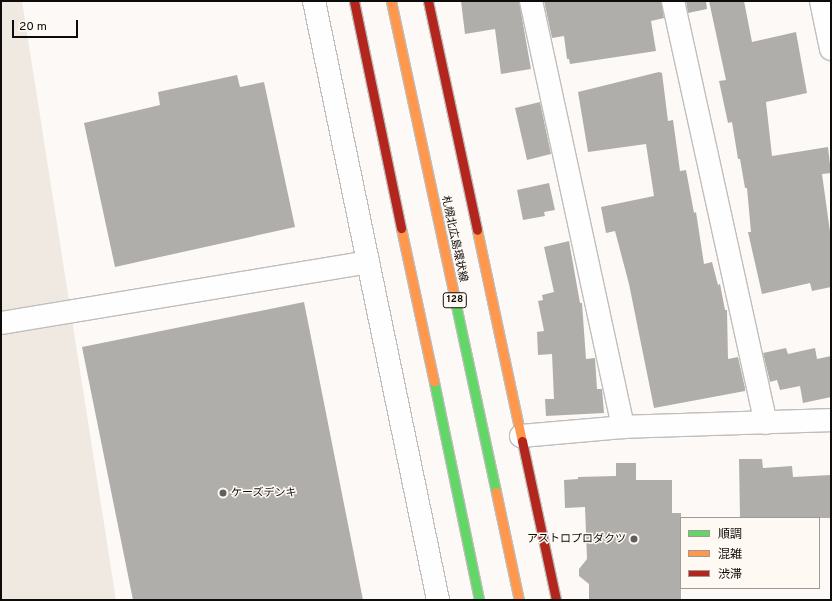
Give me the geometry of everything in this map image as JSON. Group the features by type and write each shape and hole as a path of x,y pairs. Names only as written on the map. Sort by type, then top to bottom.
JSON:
{"main road":[{"path":"354,1 479,600"},
{"name":"札幌北広島環状線","path":"391,1 519,600"},
{"path":"428,1 556,600"}],"street":[{"path":"314,1 438,600"},
{"path":"532,1 623,427"},
{"path":"673,1 766,423"},
{"path":"821,1 831,49"},
{"path":"1,323 368,262"},
{"path":"521,436 623,427 831,420"}],"shaded area":[{"path":"1,1 22,1 116,600 1,600"}],"building":[{"path":"461,1 519,1 531,69 501,74 495,29 465,34"},
{"path":"544,1 661,1 664,18 651,21 656,51 570,64 569,59 567,59 564,36 552,38"},
{"path":"686,1 706,1 707,9 688,13"},
{"path":"709,1 744,1 752,42 796,32 807,93 766,102 772,156 828,147 831,173 822,174 831,239 831,287 812,291 810,283 762,294 748,232 751,232 747,188 745,188 740,159 738,159 732,122 728,123 719,81 726,80"},
{"path":"659,72 662,73 668,121 673,120 680,171 686,170 694,213 696,212 704,264 712,262 718,285 720,284 725,310 727,310 728,359 738,357 745,391 654,408 629,284 615,231 606,233 601,207 654,196 646,144 588,152 578,92"},
{"path":"237,75 240,87 264,82 295,227 115,267 84,123 160,105 158,92"},
{"path":"540,102 551,154 527,160 515,108"},
{"path":"549,183 555,210 544,212 545,216 523,220 517,190"},
{"path":"569,241 580,303 582,303 586,359 595,358 597,389 602,389 604,413 546,416 545,399 554,399 552,354 538,355 537,332 544,331 538,301 543,300 542,295 554,292 544,247"},
{"path":"304,302 363,600 133,600 82,347"},
{"path":"786,348 788,354 815,348 817,359 831,356 831,397 803,403 800,386 780,390 777,380 770,382 763,353"},
{"path":"739,459 762,459 763,468 792,466 793,477 831,475 831,518 740,517"},
{"name":"アストロプロダクツ","path":"616,463 636,463 636,480 672,480 672,513 681,513 681,600 589,600 589,584 579,576 579,569 587,559 585,507 565,508 564,480 578,479 578,477 616,476"}],"traffic: fast":[{"path":"454,296 496,492"},
{"path":"434,382 479,600"}],"traffic: slow":[{"path":"391,1 454,296"},
{"path":"401,228 434,382"},
{"path":"477,230 522,441"},
{"path":"496,492 519,600"}],"traffic: jam":[{"path":"354,1 401,228"},
{"path":"428,1 477,230"},
{"path":"522,441 556,600"}],"place":[{"name":"ケーズデンキ","path":"223,493"},
{"name":"アストロプロダクツ","path":"634,539"}]}
